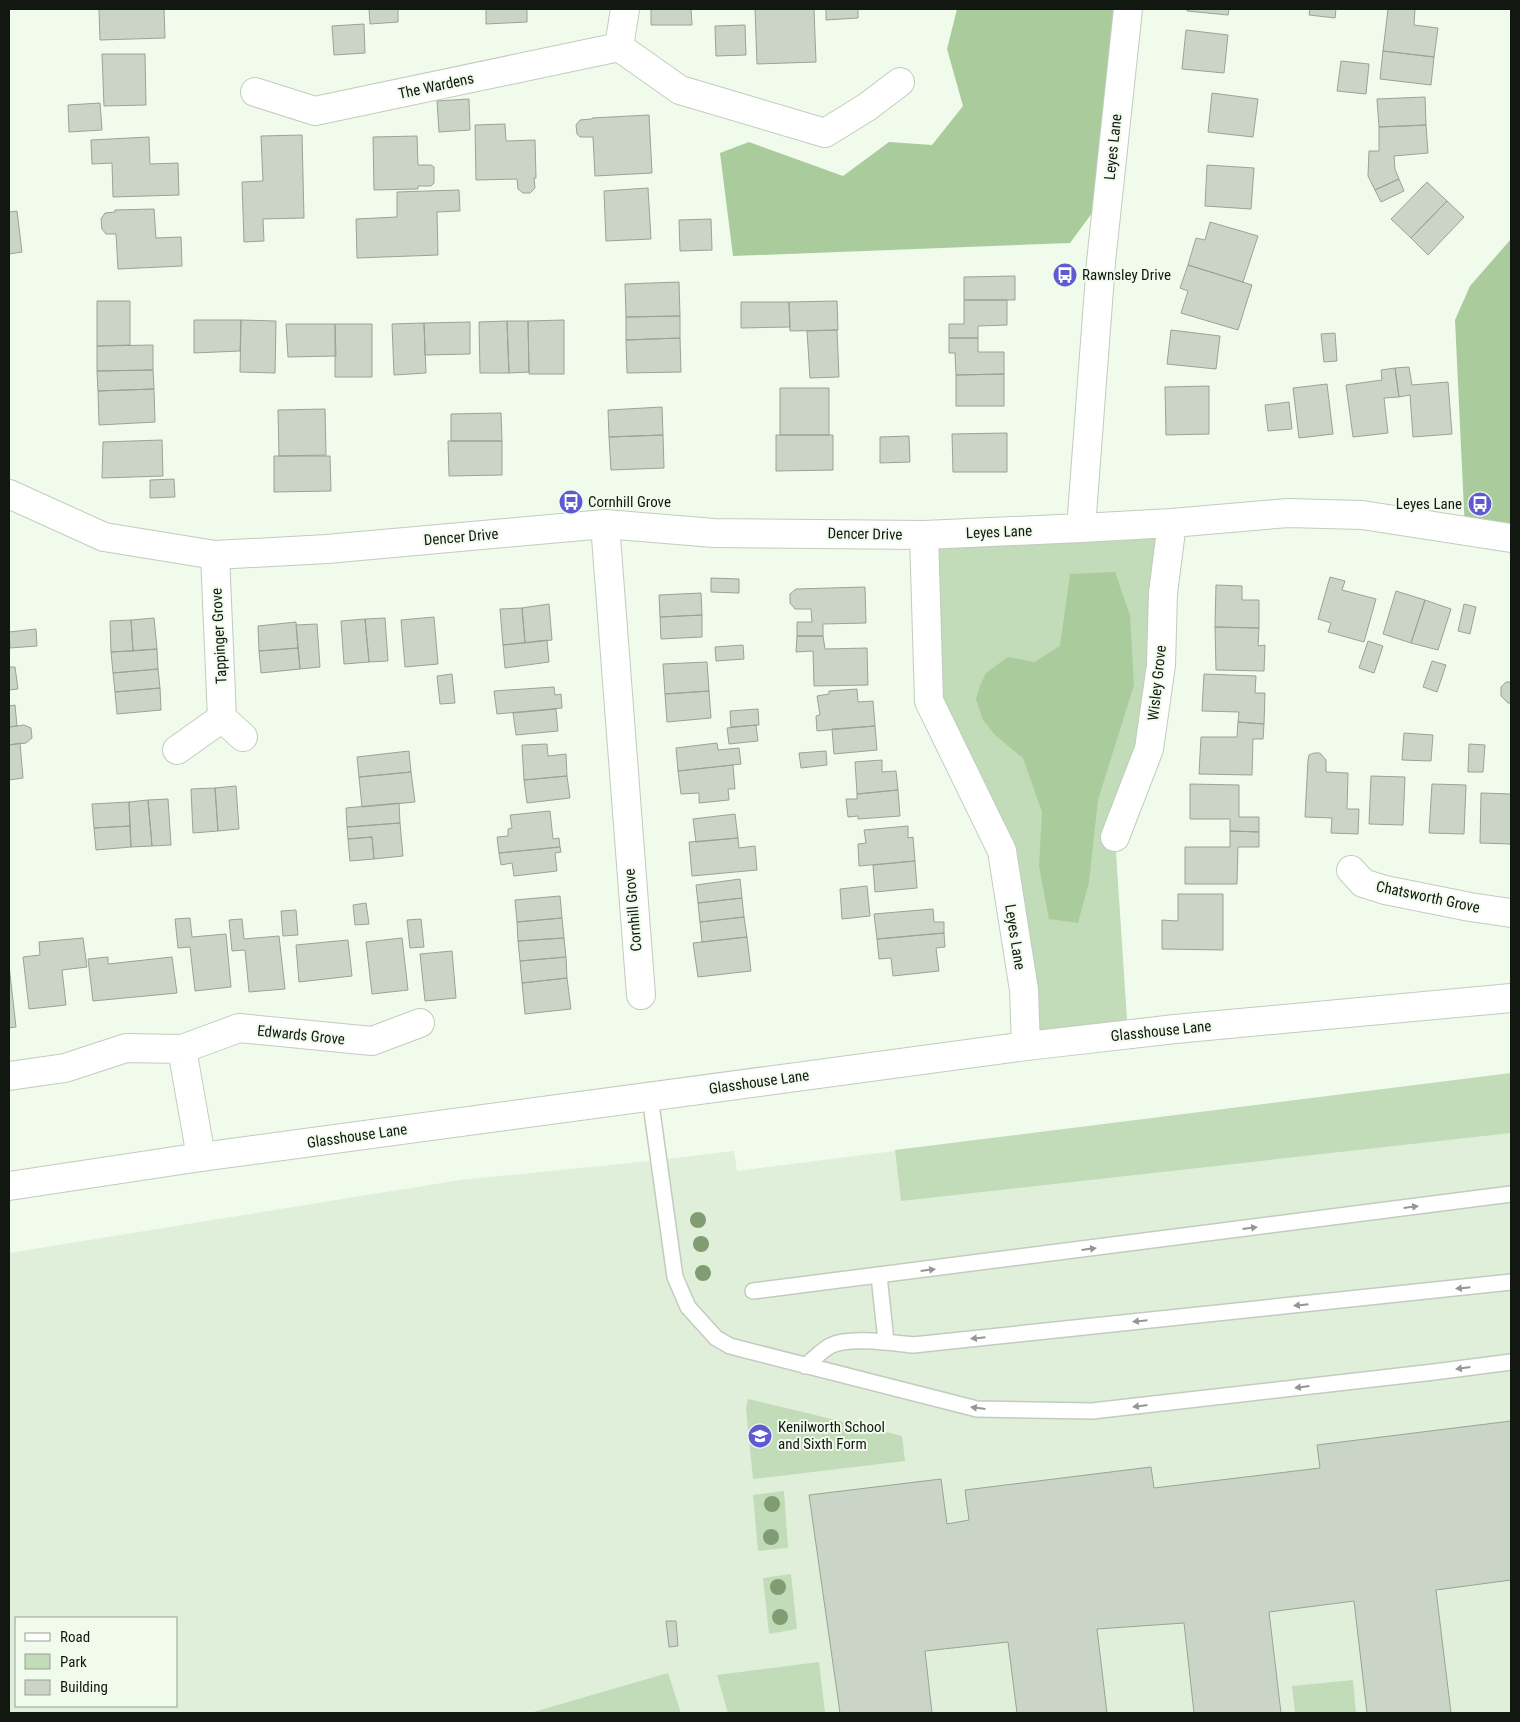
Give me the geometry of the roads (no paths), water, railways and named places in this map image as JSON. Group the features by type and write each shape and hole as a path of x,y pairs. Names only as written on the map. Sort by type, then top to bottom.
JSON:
{"street":[{"path":"625,9 619,47 680,90 825,133 867,107 900,82"},
{"name":"Leyes Lane","path":"1026,1046 1024,990 1002,851 929,701 924,535 1081,528 1101,262 1128,9"},
{"name":"The Wardens","path":"255,92 315,111 619,47"},
{"name":"Dencer Drive","path":"9,494 104,536 215,555 327,549 605,524 714,533 924,535"},
{"path":"1081,528 1172,523 1288,513 1362,514 1511,538"},
{"name":"Wisley Grove","path":"1115,837 1149,749 1162,665 1163,593 1172,523"},
{"name":"Cornhill Grove","path":"605,524 641,995"},
{"name":"Tappinger Grove","path":"215,555 222,718"},
{"path":"177,750 222,718 244,737"},
{"name":"Chatsworth Grove","path":"1351,870 1363,883 1385,890 1511,913"},
{"name":"Glasshouse Lane","path":"9,1186 201,1157 1026,1046 1175,1029 1511,998"},
{"name":"Edwards Grove","path":"9,1076 65,1068 126,1048 182,1049 239,1028 372,1041 420,1023"},
{"path":"182,1049 201,1157"}],"lane":[{"path":"650,1097 675,1277 688,1306 716,1338 730,1346 977,1409 1092,1411 1511,1362"},
{"path":"752,1291 1511,1194"},
{"path":"879,1276 886,1341"},
{"path":"805,1366 831,1346 843,1342 886,1341 913,1345 1511,1282"}],"place":[{"name":"Rawnsley Drive","path":"1065,275"},
{"name":"Cornhill Grove","path":"571,502"},
{"name":"Leyes Lane","path":"1480,504"},
{"name":"Kenilworth School and Sixth Form","path":"760,1436"}]}
